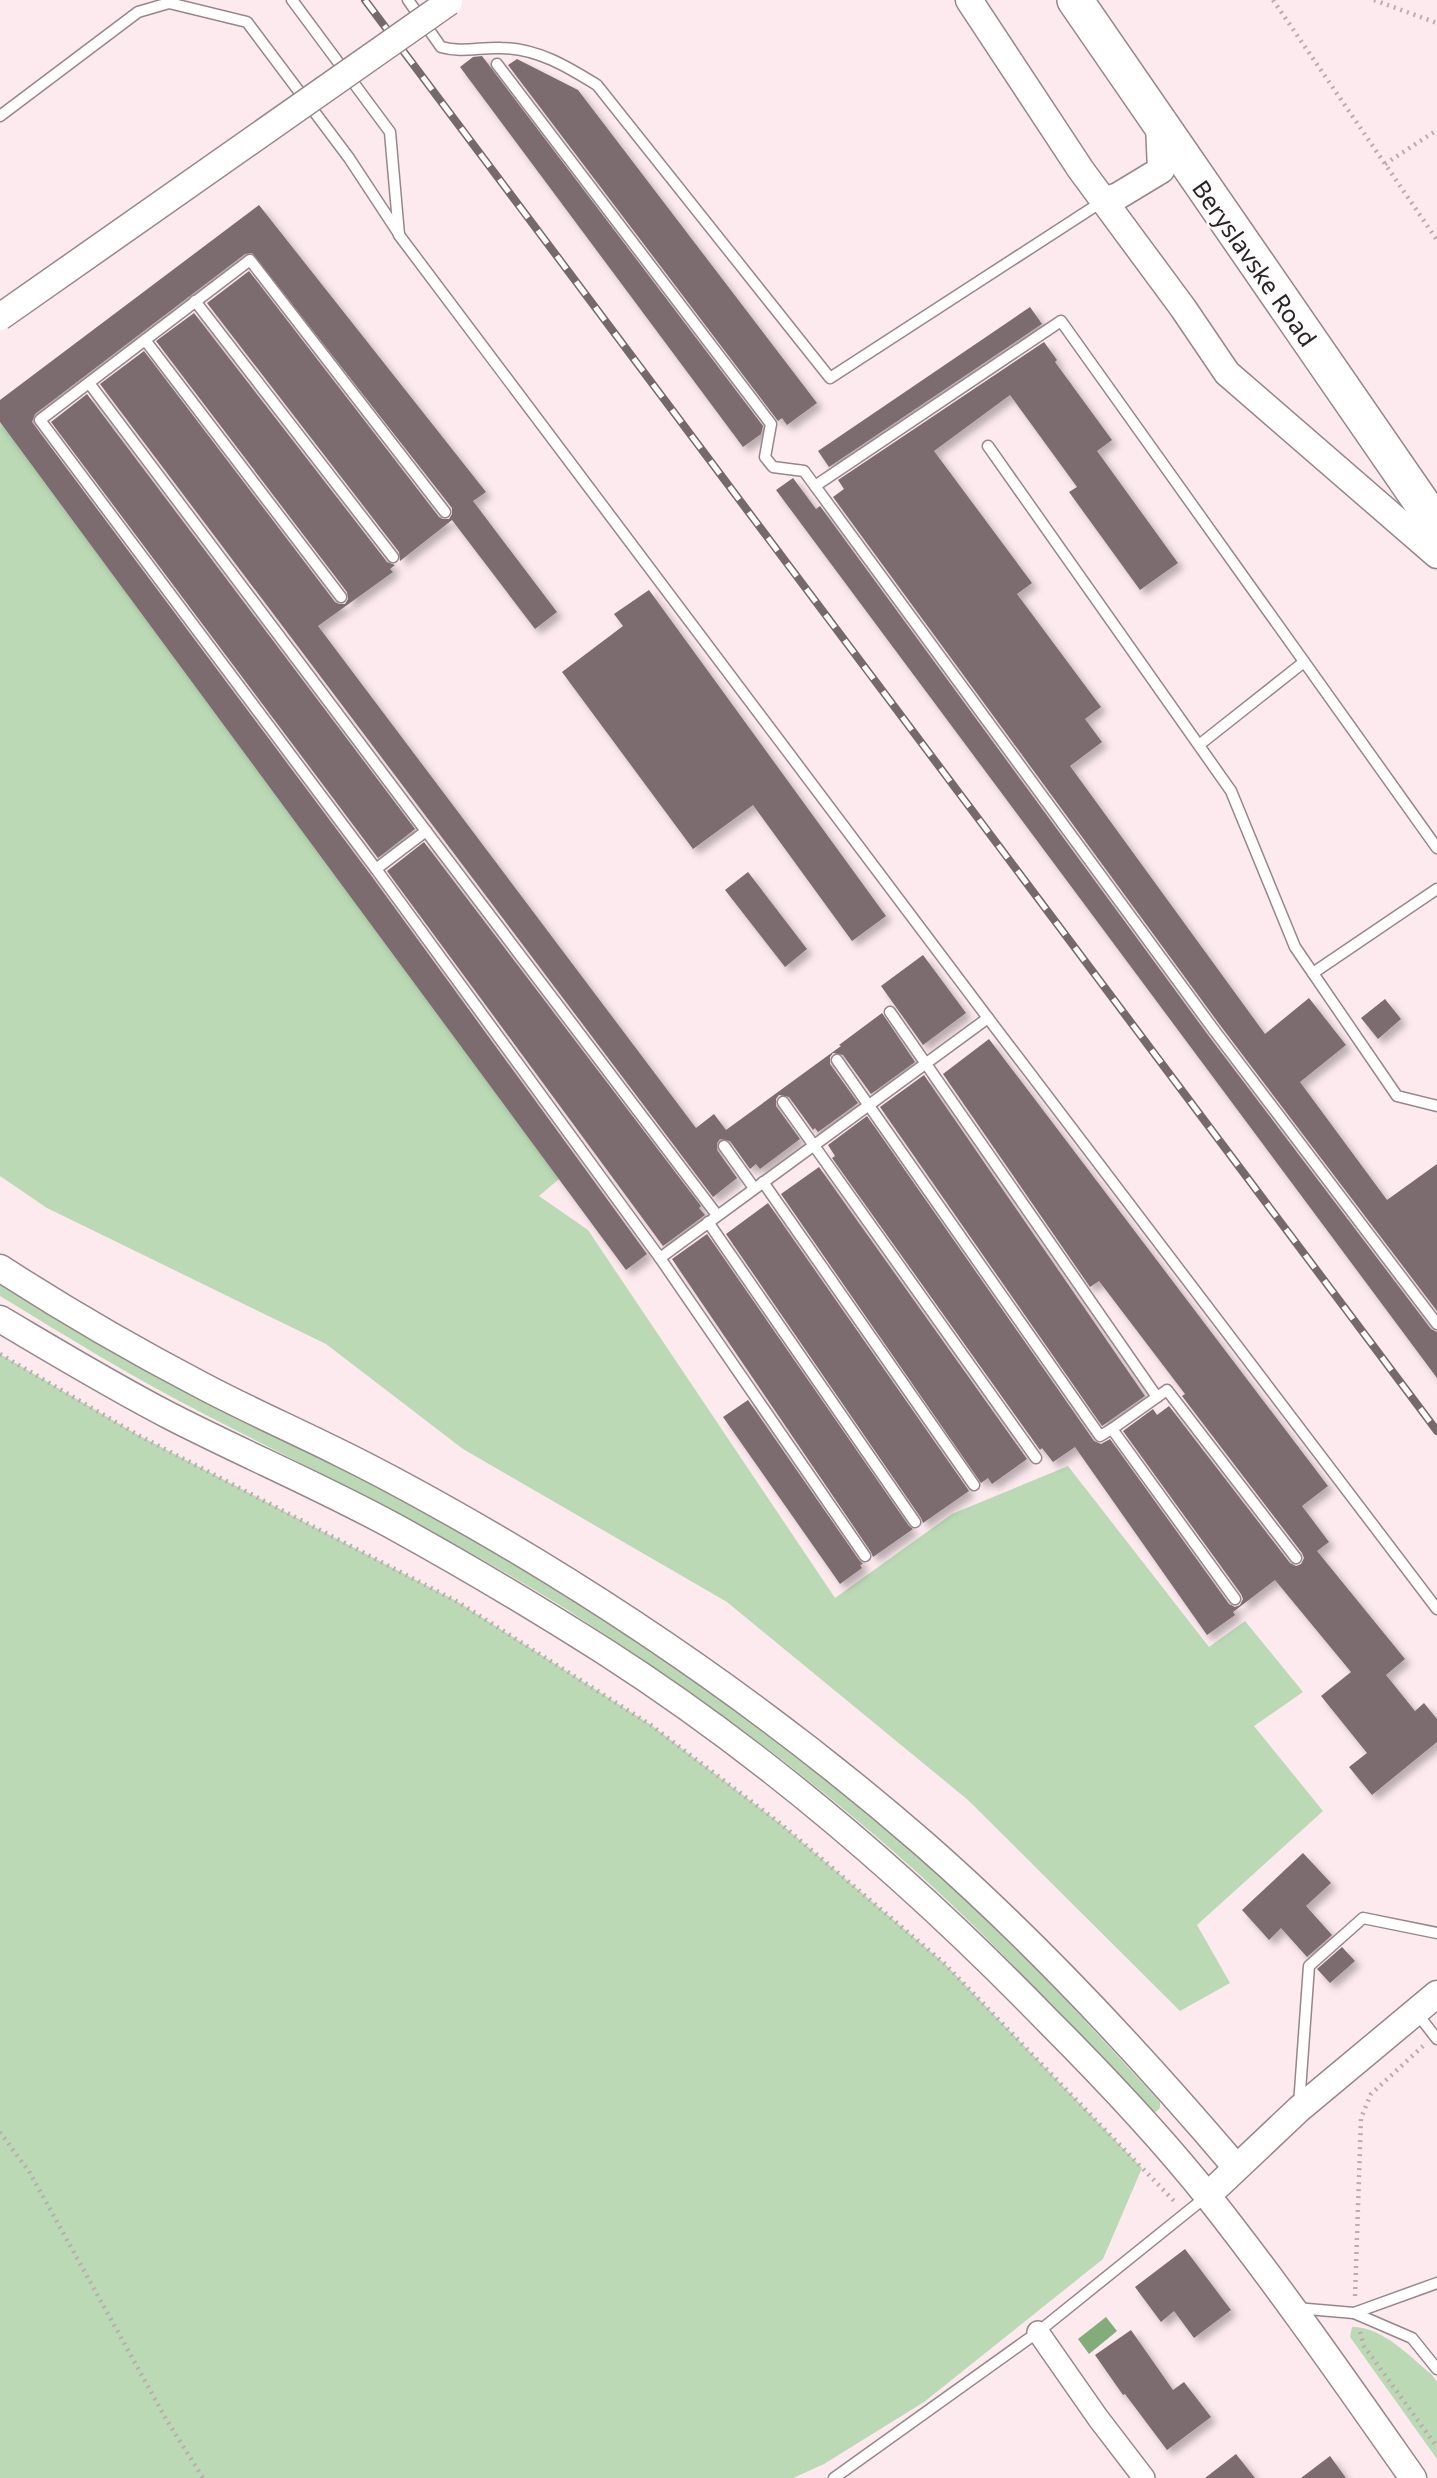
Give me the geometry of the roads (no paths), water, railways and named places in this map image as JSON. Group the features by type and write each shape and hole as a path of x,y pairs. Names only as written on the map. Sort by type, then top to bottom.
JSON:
{"main road":[{"name":"Beryslavske Road","path":"1075,0 1437,525"}],"street":[{"path":"0,317 452,0"},
{"path":"969,0 1073,158 1227,373 1437,555"},
{"path":"1103,201 1118,197 1161,170 1159,124"},
{"path":"0,1268 118,1339 202,1385 342,1454 502,1542 668,1646 767,1717 926,1846 1004,1919 1154,2071 1236,2167"},
{"path":"0,1319 83,1369 159,1410 393,1526 494,1583 607,1653 708,1722 888,1866 950,1923 1124,2098 1207,2196 1293,2308 1413,2478"},
{"path":"1207,2196 1299,2109 1437,1994"},
{"path":"1038,2332 1144,2478"}],"lane":[{"path":"292,0 390,132 399,235"},
{"path":"408,0 441,47 450,50 503,47 536,54 565,65 597,85 830,378 1103,201"},
{"path":"0,116 138,12 169,3 247,22 349,158 399,235 1437,1609"},
{"path":"496,64 771,424 765,457 773,467 804,471 1206,1018 1437,1324"},
{"path":"445,512 250,260 40,420 376,869 660,1258 865,1556"},
{"path":"195,301 393,557"},
{"path":"815,486 1061,321 1437,848"},
{"path":"145,340 341,597"},
{"path":"89,383 712,1218 915,1522"},
{"path":"988,446 1231,791 1295,947 1397,1096 1437,1106"},
{"path":"1199,745 1304,662"},
{"path":"376,869 425,831"},
{"path":"1313,973 1437,889"},
{"path":"890,1012 1157,1397"},
{"path":"660,1258 988,1018"},
{"path":"837,1060 1100,1436 1167,1390 1296,1558"},
{"path":"783,1102 1036,1458"},
{"path":"724,1146 759,1185 974,1485"},
{"path":"1112,1429 1235,1599"},
{"path":"1299,2109 1309,1966 1363,1918 1437,1933"},
{"path":"1416,2012 1435,2037"},
{"path":"834,2478 1038,2332 1207,2196"},
{"path":"1354,2313 1437,2283"},
{"path":"1293,2308 1354,2313 1412,2338 1437,2369"}],"railway":[{"path":"365,0 1437,1431"}]}
